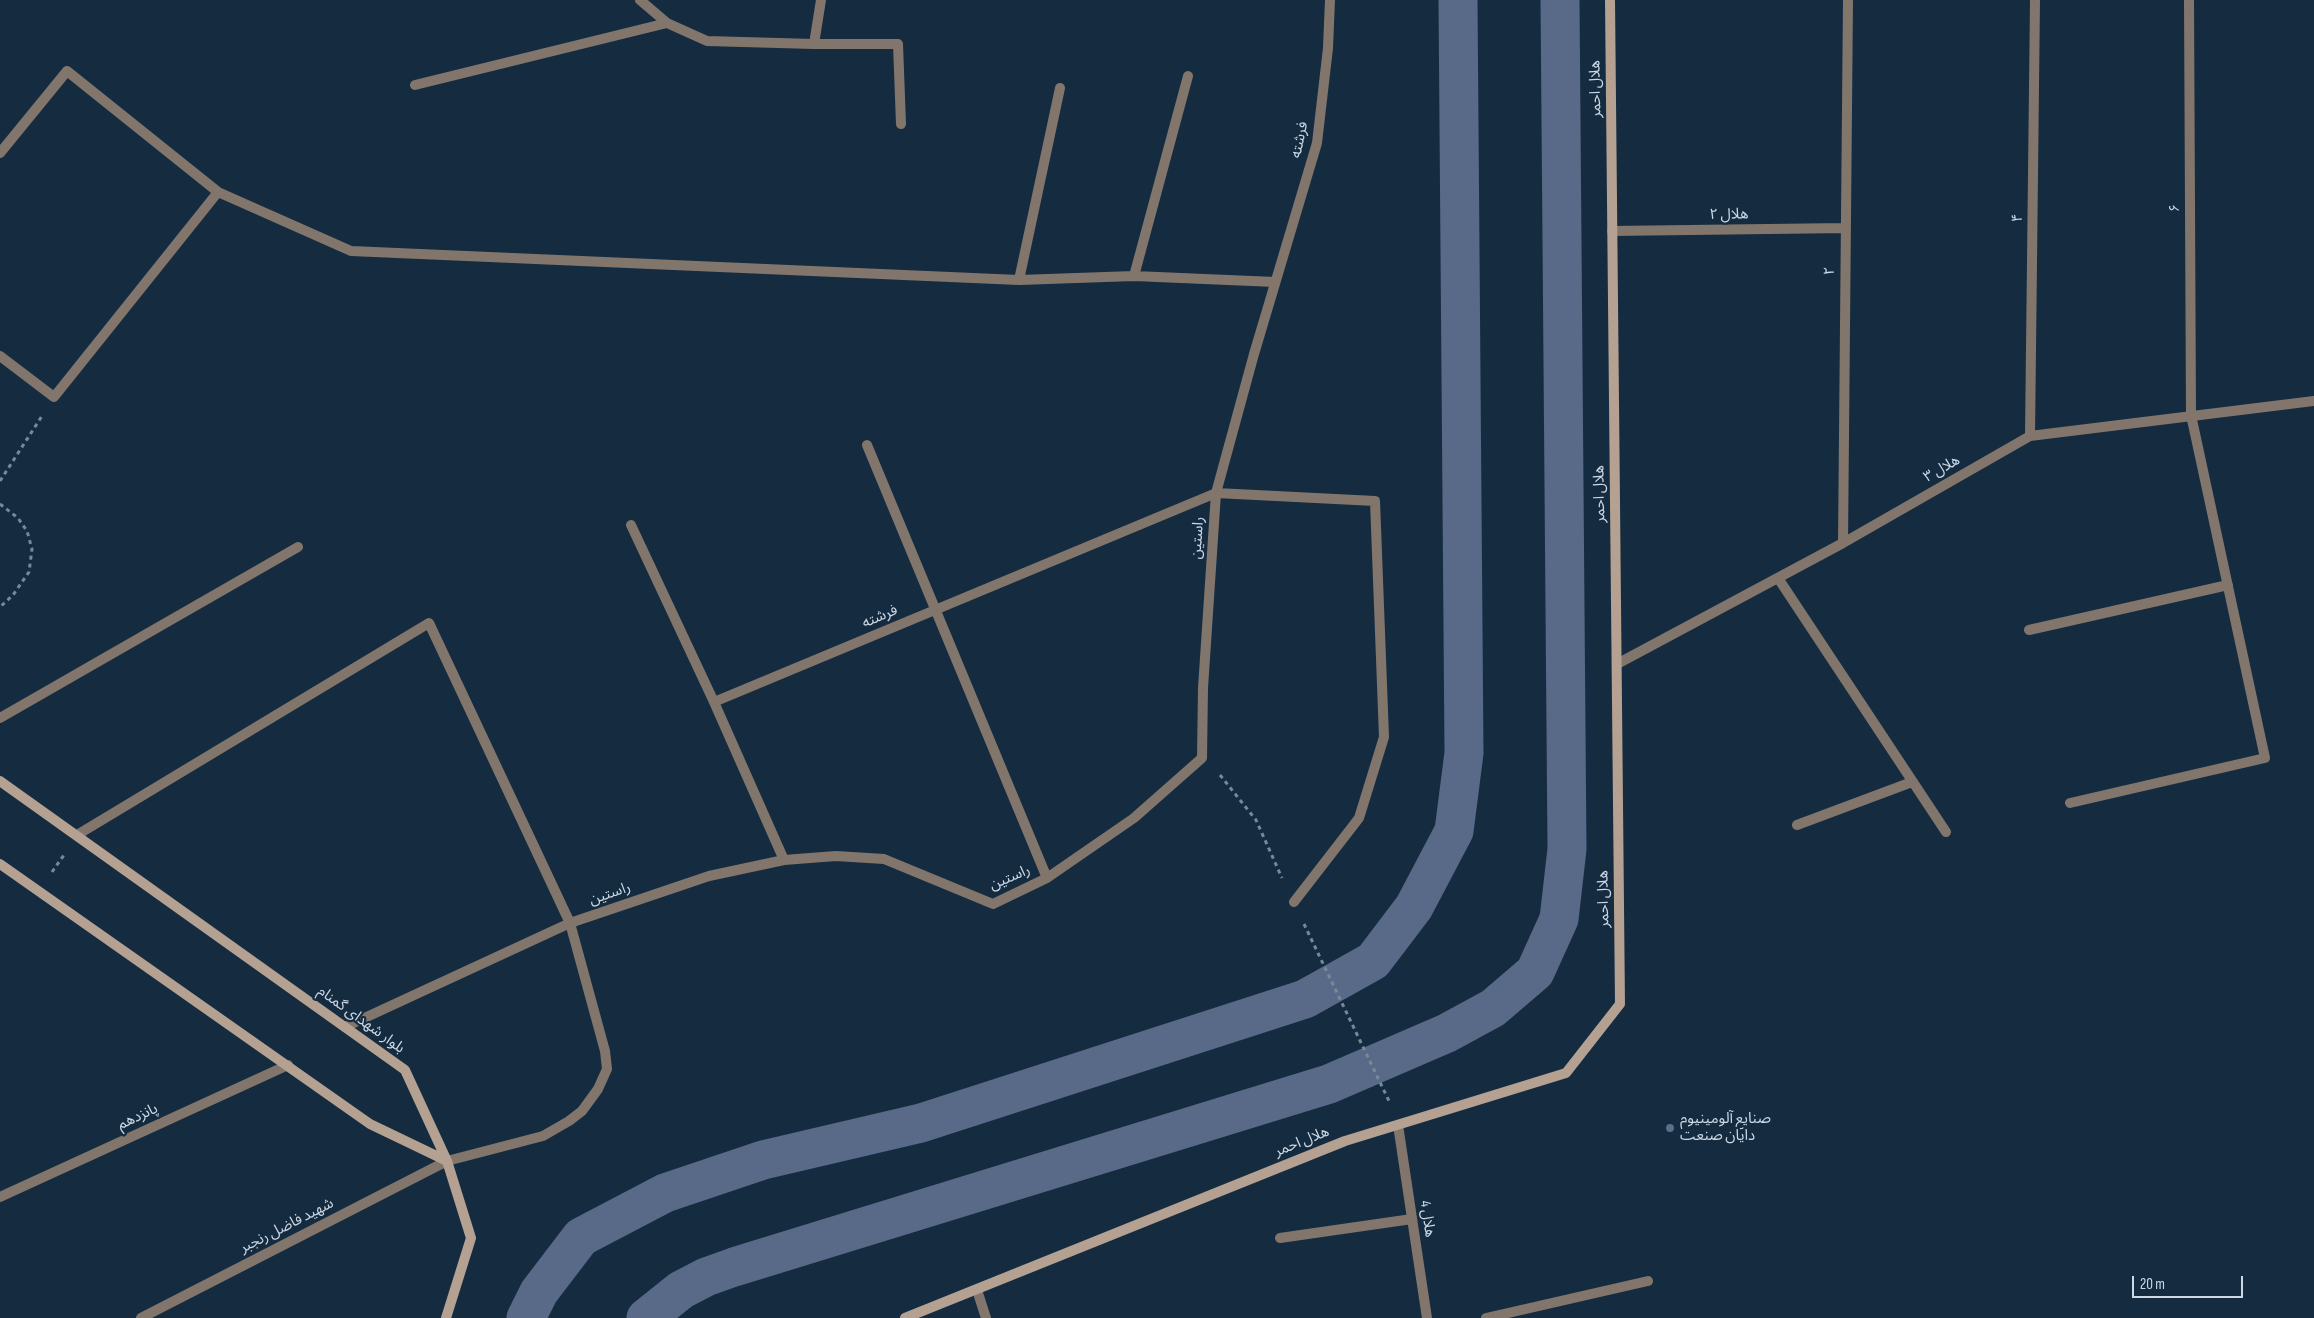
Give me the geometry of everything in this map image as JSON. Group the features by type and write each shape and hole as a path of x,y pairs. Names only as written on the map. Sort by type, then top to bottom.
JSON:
{"main road":[{"name":"هلال احمر","path":"905,1318 1345,1141 1566,1073 1620,1004 1610,0"},
{"name":"بلوار شهدای گمنام","path":"0,781 406,1070 447,1161 471,1238 446,1318"},
{"path":"0,864 370,1124 447,1161"}],"street":[{"path":"640,0 667,23 707,41 898,44 902,124"},
{"path":"814,44 821,0"},
{"name":"فرشته","path":"1275,282 1317,143 1328,48 1330,0"},
{"name":"۲","path":"1843,543 1848,0"},
{"name":"۴","path":"2030,436 2035,0"},
{"name":"۶","path":"2070,803 2265,758 2190,415 2189,0"},
{"path":"415,85 667,23"},
{"path":"0,153 67,71 218,192 351,251 1019,280 1134,276 1275,282"},
{"path":"1134,276 1188,76"},
{"path":"1019,280 1060,88"},
{"path":"0,356 54,397 218,192"},
{"name":"هلال ۲","path":"1612,231 1846,228"},
{"name":"راستین","path":"345,1027 570,923 709,876 784,860 836,856 884,860 993,904 1047,878 1134,818 1202,758 1203,688 1216,493 1275,282"},
{"name":"هلال ۳","path":"1617,664 1843,543 2030,436 2314,401"},
{"path":"867,445 934,611 1047,878"},
{"path":"1216,493 1376,501 1384,737 1359,818 1294,902"},
{"name":"فرشته","path":"714,702 1216,493"},
{"path":"631,524 714,702 784,860"},
{"path":"0,718 298,547"},
{"path":"1778,578 1946,832"},
{"path":"2029,630 2228,585"},
{"name":"شهید فاضل رنجبر","path":"77,836 429,623 570,923 605,1051 607,1069 598,1089 582,1112 543,1136 447,1161 141,1318"},
{"path":"1797,825 1912,782"},
{"name":"پانزدهم","path":"0,1197 288,1065"},
{"name":"هلال 4","path":"1398,1125 1427,1318"},
{"path":"1280,1238 1412,1219"},
{"path":"1486,1318 1648,1281"},
{"path":"976,1290 986,1318"}],"path":[{"path":"0,481 54,397"},
{"path":"0,504 18,518 27,531 32,549 29,572 13,595 0,607"},
{"path":"1202,758 1226,781 1256,820 1309,937 1382,1084"},
{"path":"39,891 77,836"}],"waterway":[{"path":"526,1318 539,1292 581,1237 665,1193 763,1160 921,1123 1305,999 1373,961 1414,907 1454,831 1464,753 1458,0"},
{"path":"646,1318 681,1290 706,1277 734,1267 1329,1084 1447,1033 1493,1008 1535,972 1559,919 1567,849 1560,0"}],"place":[{"name":"صنايع آلومینیوم دایان صنعت","path":"1670,1128"}]}
